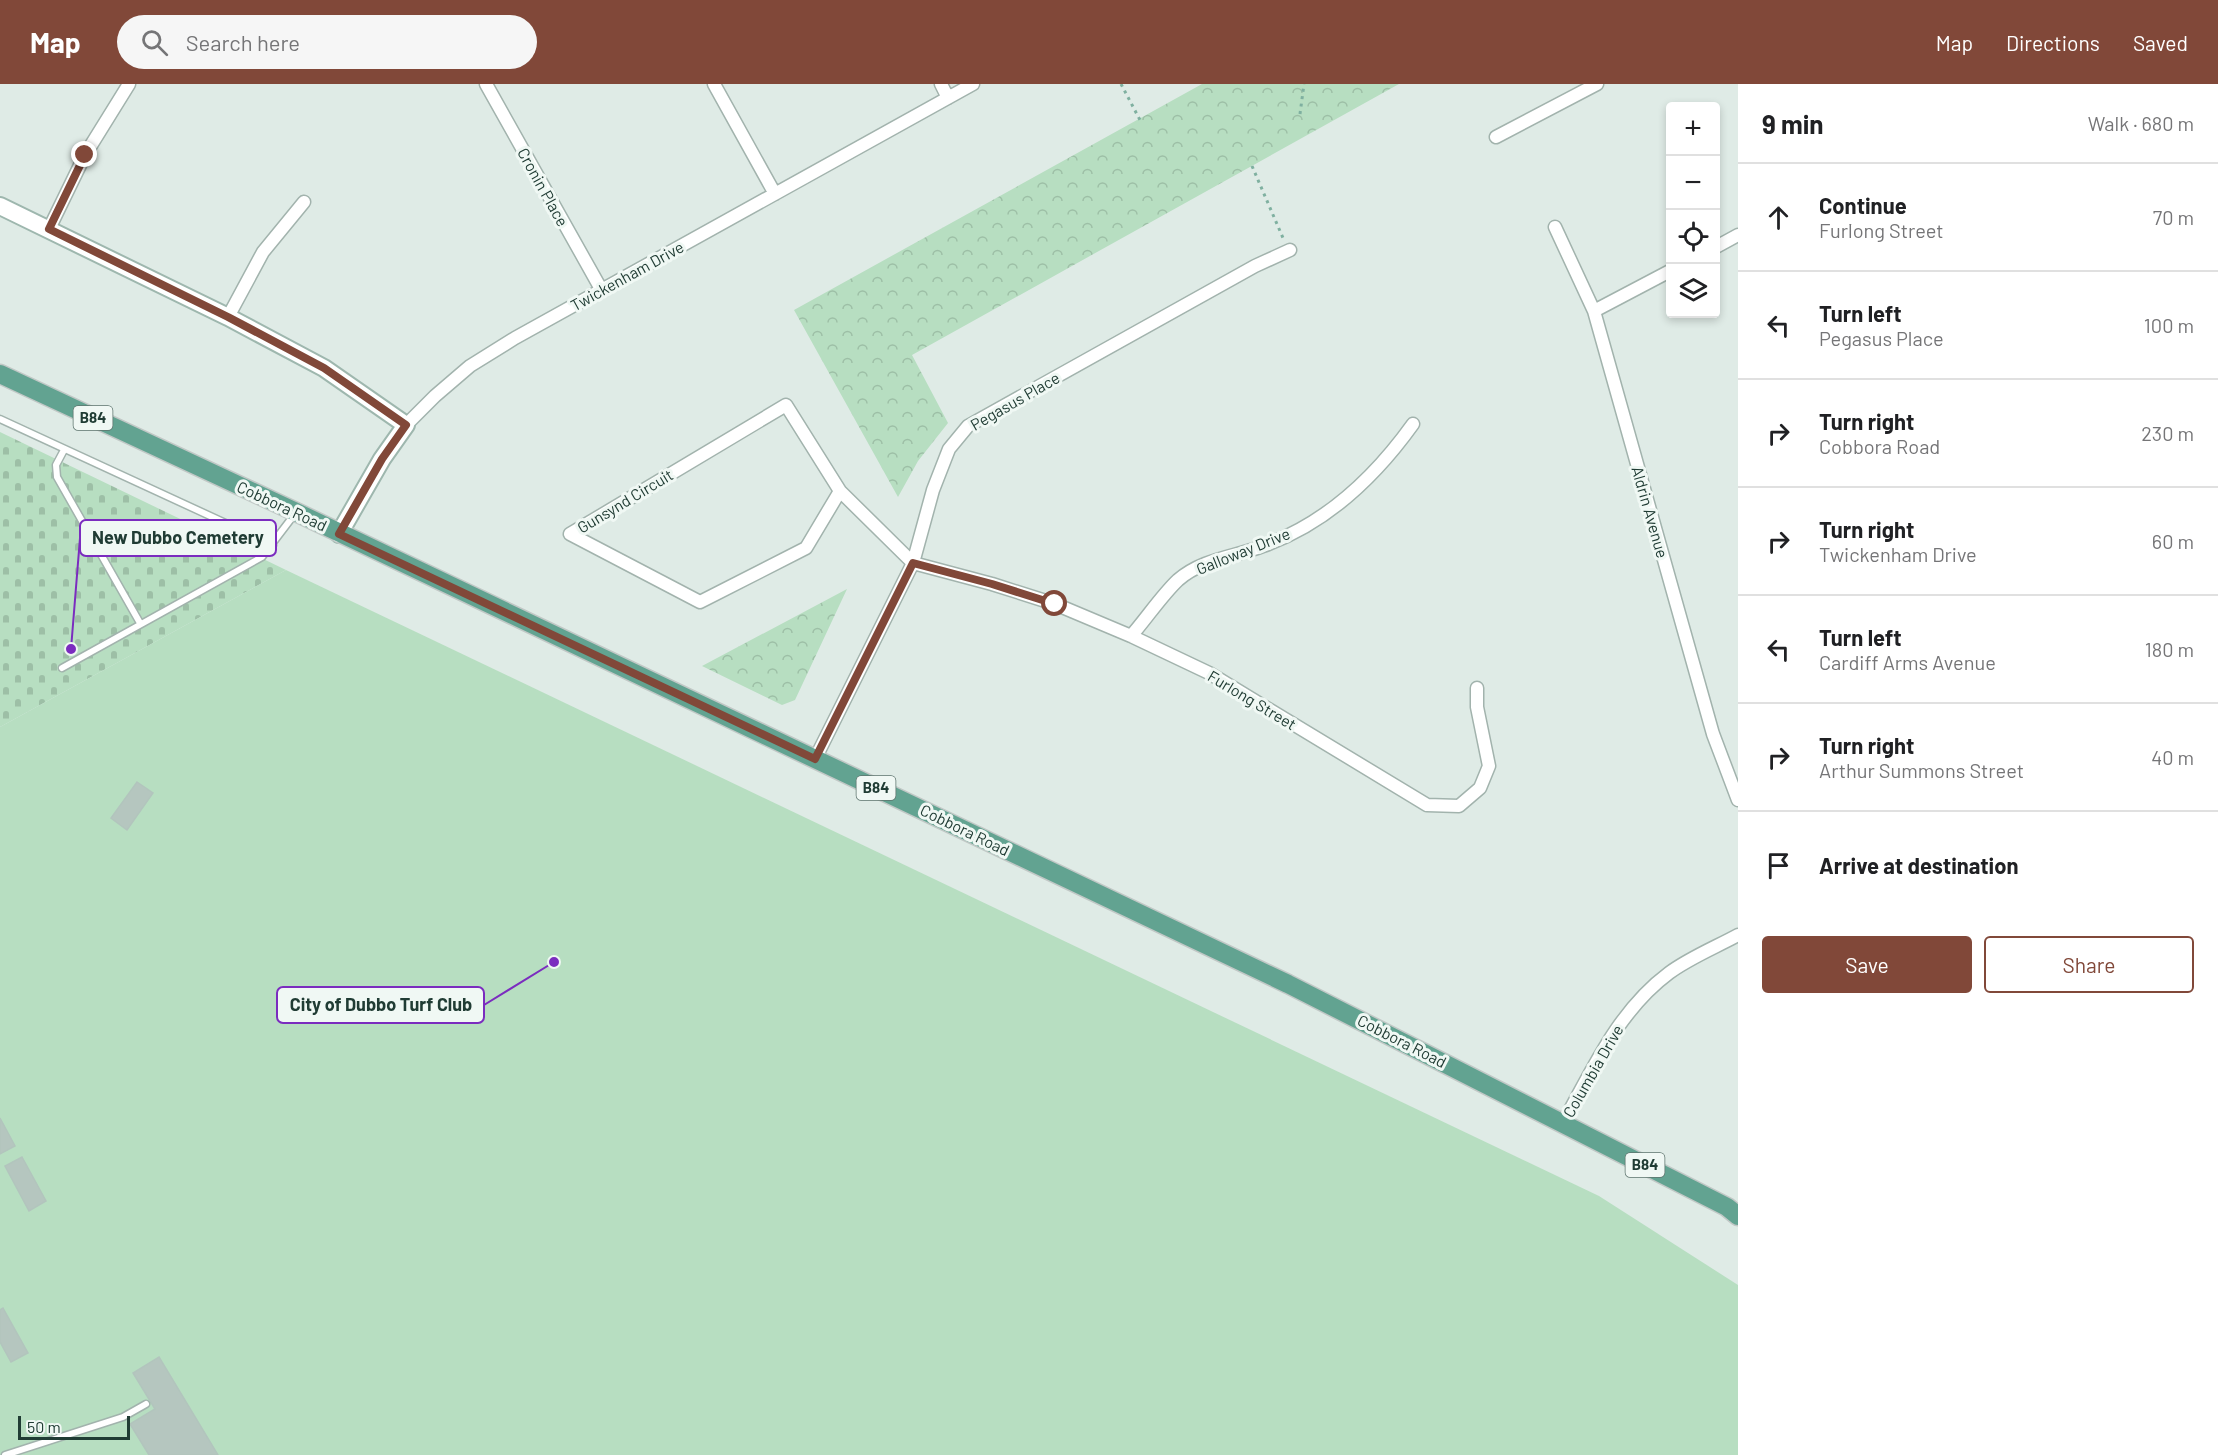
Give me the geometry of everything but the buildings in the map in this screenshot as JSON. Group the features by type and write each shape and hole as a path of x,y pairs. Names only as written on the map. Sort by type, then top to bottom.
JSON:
{"main road":[{"name":"Cobbora Road","path":"0,374 296,512 1288,984 1735,1211"}],"street":[{"path":"49,229 85,155 129,84"},
{"name":"Cronin Place","path":"486,84 600,289"},
{"path":"714,84 775,194"},
{"path":"941,84 948,98"},
{"name":"Twickenham Drive","path":"339,534 382,459 406,425 470,366 600,289 973,84"},
{"path":"1496,137 1597,84"},
{"path":"228,317 263,252 304,202"},
{"path":"0,206 228,317 324,368 406,425"},
{"name":"Aldrin Avenue","path":"1555,227 1594,311 1713,734 1738,800"},
{"path":"1720,245 1738,235"},
{"name":"Pegasus Place","path":"815,759 913,563 933,490 948,449 968,426 1256,266 1290,250"},
{"path":"1594,311 1666,274"},
{"name":"Gunsynd Circuit","path":"840,491 806,548 700,602 570,534 786,405 840,491 913,563"},
{"name":"Galloway Drive","path":"1131,636 1179,580 1212,561 1264,546 1314,521 1358,488 1397,446 1413,424"},
{"name":"Furlong Street","path":"913,563 1055,604 1131,636 1209,673 1427,805 1459,806 1480,788 1490,766 1477,707 1477,688"},
{"name":"Columbia Drive","path":"1563,1123 1614,1030 1640,997 1671,972 1738,935"}],"lane":[{"path":"0,418 64,450 273,545"},
{"path":"64,450 56,465 57,477 140,623"},
{"path":"62,668 262,557 296,512"},
{"path":"5,1455 123,1417 146,1404"}],"path":[{"path":"1121,84 1140,120"},
{"path":"1300,114 1304,84"},
{"path":"1252,166 1276,224 1290,250"}],"green space":[{"path":"1202,84 1399,84 912,355 948,423 918,461 898,497 794,310"},
{"path":"0,432 286,570 0,727"},
{"path":"286,570 1599,1196 1738,1285 1738,1455 0,1455 0,727"},
{"path":"847,589 795,700 782,705 702,666"}],"place":[{"name":"New Dubbo Cemetery","path":"71,649"},
{"name":"City of Dubbo Turf Club","path":"554,962"}],"route":[{"path":"85,155 49,229 228,317 324,368 406,425 382,459 339,534 815,759 913,563 1055,604"}]}
